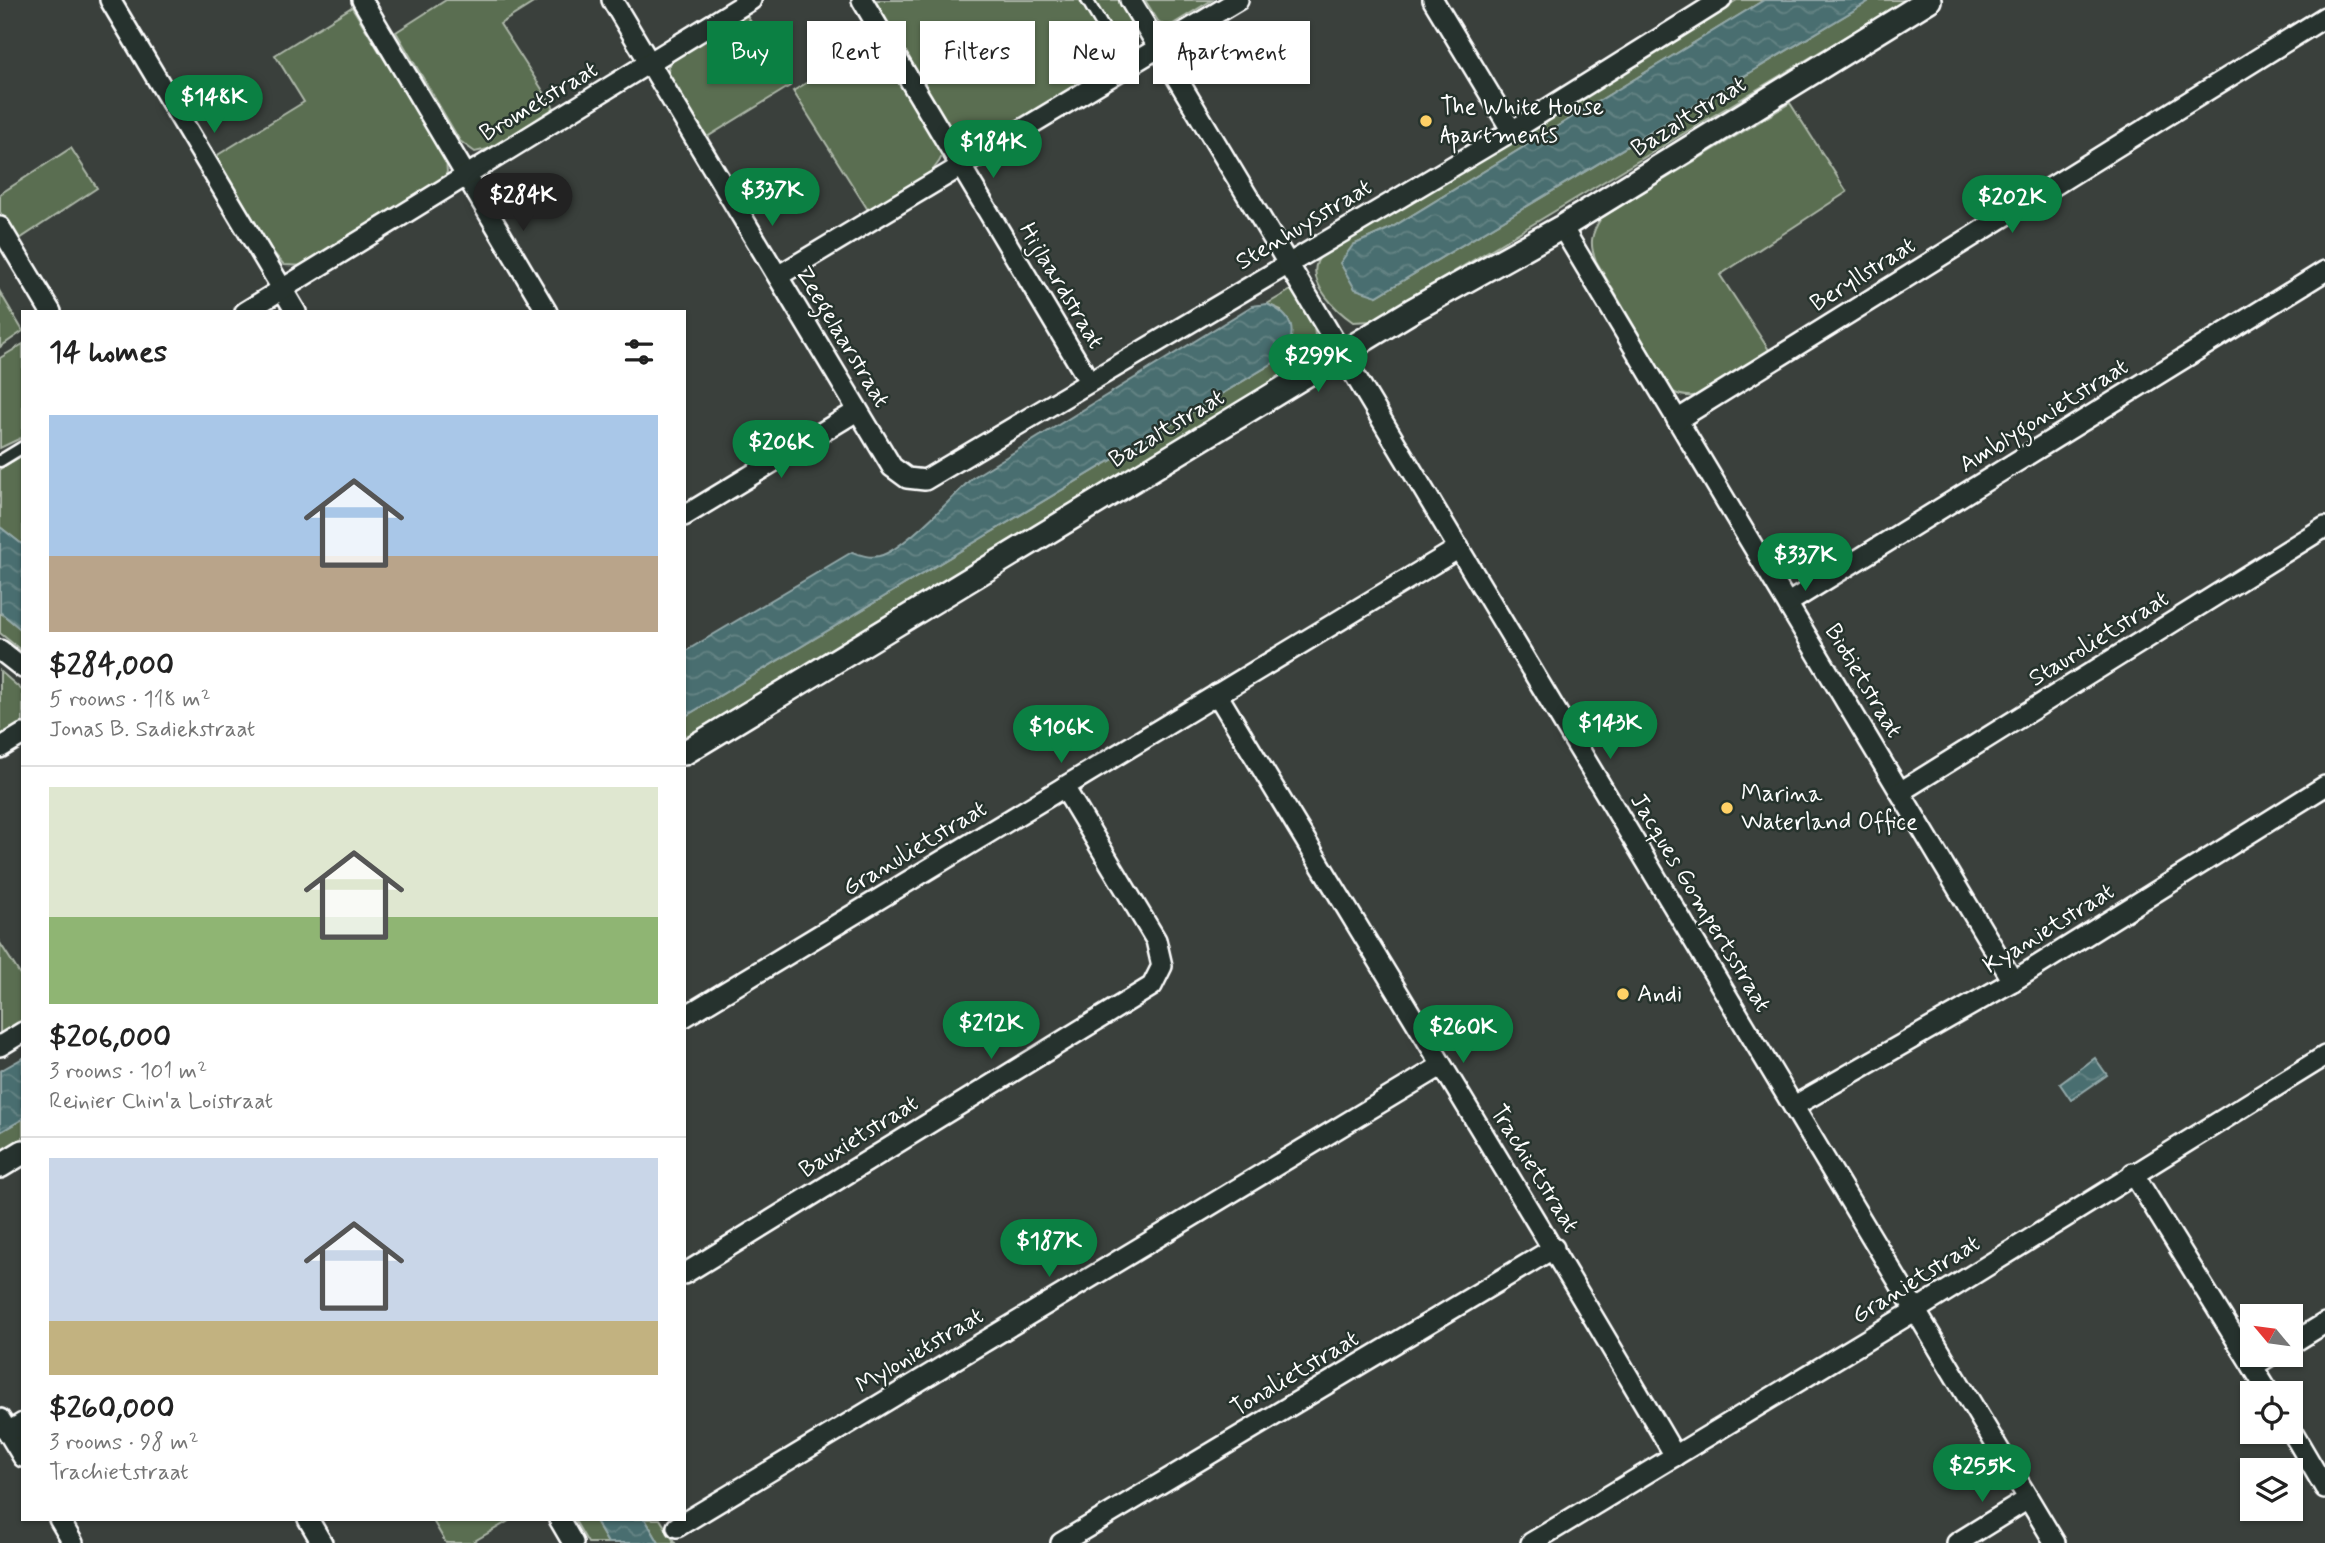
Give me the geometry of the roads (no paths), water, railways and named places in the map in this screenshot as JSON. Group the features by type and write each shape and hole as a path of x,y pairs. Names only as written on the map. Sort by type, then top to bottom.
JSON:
{"street":[{"path":"110,0 295,310"},
{"path":"362,0 546,310"},
{"name":"Zeegelaarstraat","path":"612,0 857,411 892,467 907,478"},
{"name":"Brometstraat","path":"248,310 751,0"},
{"name":"Hijlaardstraat","path":"862,0 1089,381"},
{"name":"Jacques Gompertsstraat","path":"1130,0 1153,39"},
{"path":"1204,21 1238,0"},
{"path":"1433,0 1512,131"},
{"name":"Stenhuysstraat","path":"907,478 925,480 1512,131 1721,0"},
{"name":"Bazaltstraat","path":"686,752 1343,353 1562,227 1929,0"},
{"name":"Beryllstraat","path":"1677,420 2325,17"},
{"path":"778,276 1100,84"},
{"name":"Jacques Gompertsstraat","path":"1180,84 2055,1543"},
{"path":"0,227 50,310"},
{"name":"Biotietstraat","path":"1562,227 2013,981"},
{"name":"Amblygonietstraat","path":"1788,603 2325,271"},
{"path":"686,515 857,411"},
{"name":"Staurolietstraat","path":"1900,792 2325,527"},
{"name":"Granulietstraat","path":"686,1016 1459,548"},
{"path":"0,650 21,666"},
{"name":"Trachietstraat","path":"1217,694 1554,1248 1675,1456"},
{"path":"0,748 21,735"},
{"name":"Kyanietstraat","path":"1794,1106 2013,981 2325,786"},
{"name":"Bauxietstraat","path":"686,1273 1152,986 1162,965 1156,940 1064,787"},
{"path":"0,1046 21,1033"},
{"name":"Granietstraat","path":"1531,1543 1916,1310 2325,1056"},
{"name":"Mylonietstraat","path":"679,1530 1441,1066"},
{"path":"0,1166 21,1153"},
{"path":"2133,1173 2240,1345"},
{"name":"Tonalietstraat","path":"1061,1543 1554,1248"},
{"path":"2303,1337 2325,1323"},
{"path":"10,1424 21,1452"},
{"path":"2299,1444 2325,1488"},
{"path":"1957,1543 2028,1499"},
{"path":"60,1521 73,1543"},
{"path":"309,1521 322,1543"},
{"path":"560,1521 573,1543"}],"lane":[{"path":"1087,0 1100,21"},
{"path":"0,461 21,448"}],"water":[{"path":"1764,0 1871,0 1377,296 1355,289 1340,263 1353,245 1391,228"},
{"path":"1267,304 1288,319 1292,332 1291,340 1283,357 686,716 686,651 852,552 871,557 889,552 927,522 972,478 1252,306"},
{"path":"0,527 21,543 21,629 0,612"},
{"path":"2095,1058 2107,1075 2071,1100 2060,1084"},
{"path":"21,1059 21,1120 0,1132 0,1071"},
{"path":"595,1521 646,1521 659,1543 608,1543"}],"place":[{"name":"The White House Apartments","path":"1426,121"},
{"name":"Marina Waterland Office","path":"1727,808"},
{"name":"Andi","path":"1623,994"}]}
